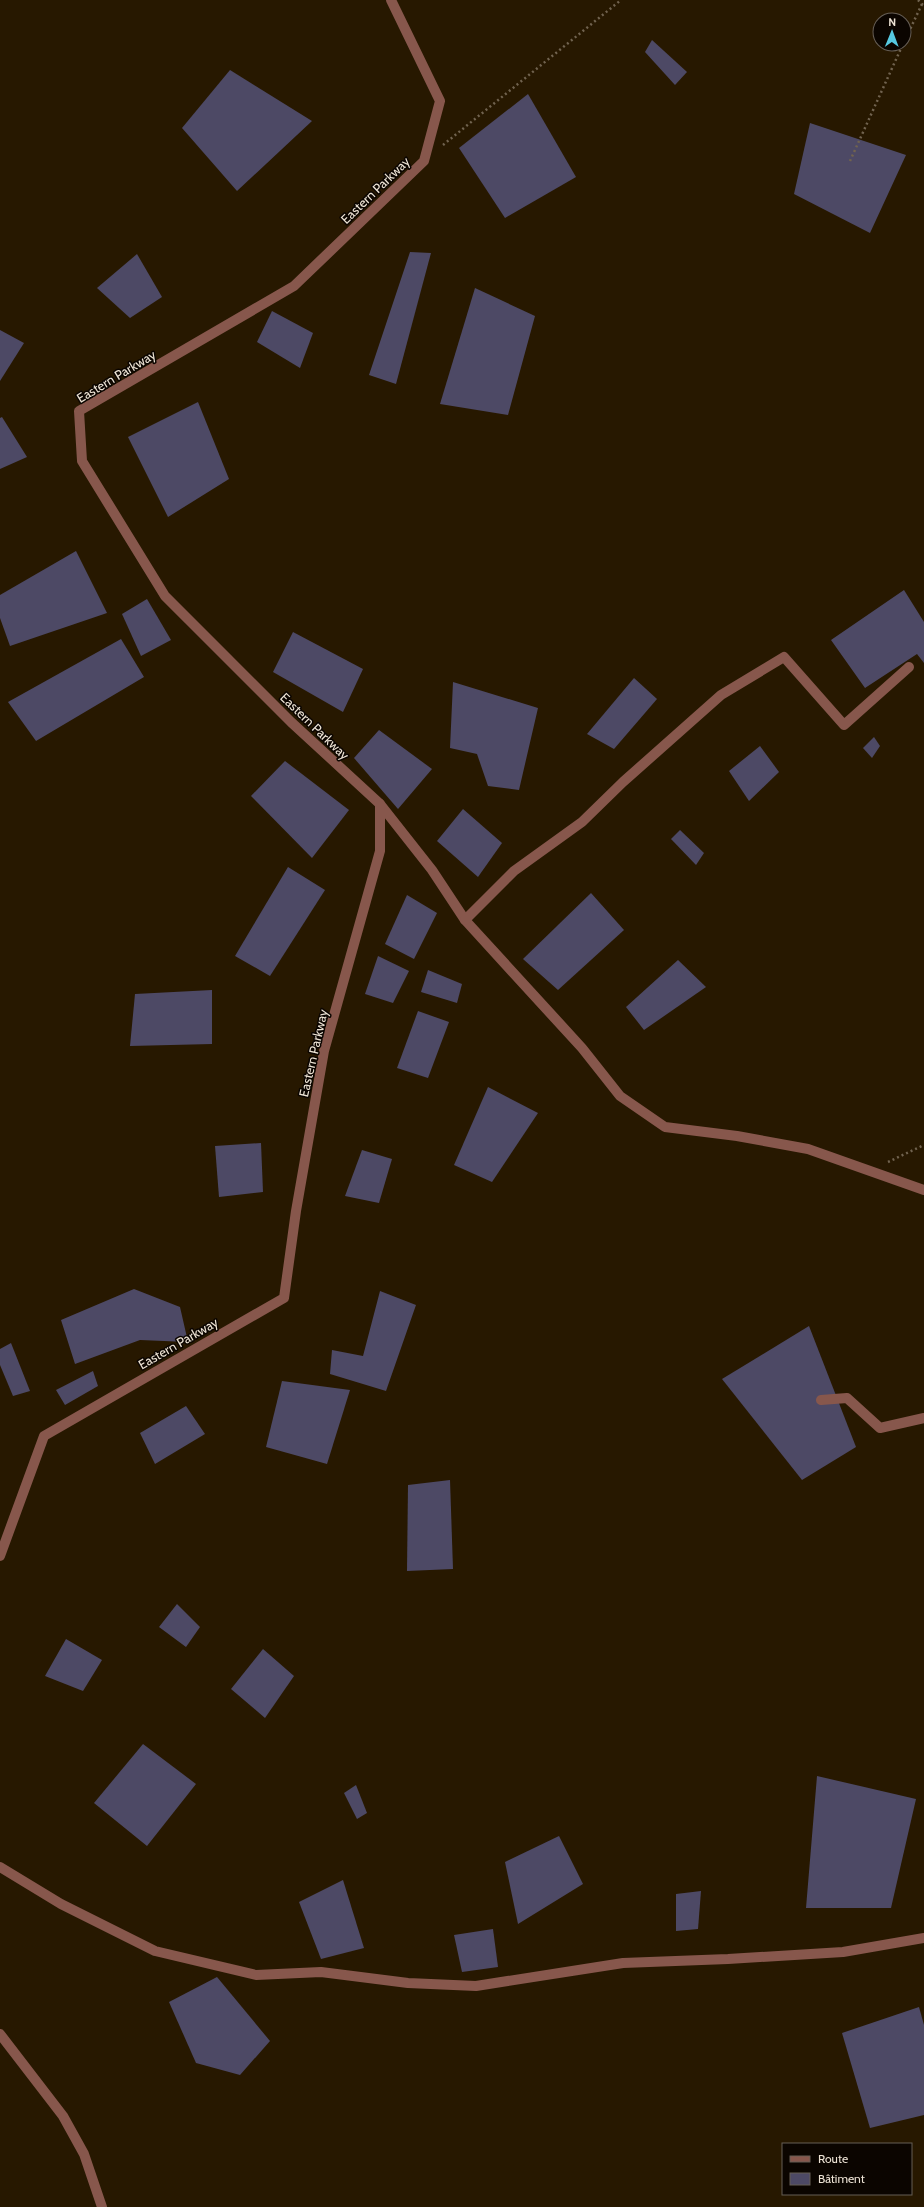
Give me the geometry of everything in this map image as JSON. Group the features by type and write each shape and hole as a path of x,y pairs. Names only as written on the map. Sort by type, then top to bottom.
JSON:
{"street":[{"name":"Eastern Parkway","path":"0,1556 44,1436 284,1298 296,1211 324,1051 380,851 380,804 292,722 165,596 82,462 79,411 294,286 424,161 440,101 391,0"},
{"path":"465,920 514,871 582,822 623,782 721,695 784,657 844,725 909,667"},
{"path":"380,804 432,870 465,920 582,1048 620,1096 665,1127 737,1136 808,1149 924,1190"},
{"path":"821,1400 847,1398 880,1428 924,1418"},
{"path":"0,1867 61,1904 155,1951 256,1975 321,1972 408,1983 476,1986 623,1963 728,1959 843,1952 924,1938"},
{"path":"0,2034 63,2116 84,2154 102,2207"}],"path":[{"path":"424,161 621,0"},
{"path":"912,27 923,5 918,0"},
{"path":"850,161 900,52"},
{"path":"871,1170 924,1145"}],"building":[{"path":"652,40 687,72 675,85 645,52"},
{"path":"230,70 312,121 237,191 182,128"},
{"path":"528,94 576,177 505,218 459,148"},
{"path":"810,123 906,155 870,233 794,194"},
{"path":"410,252 431,253 396,384 369,375"},
{"path":"137,254 162,297 130,318 97,288"},
{"path":"475,288 535,316 508,415 440,404"},
{"path":"272,311 313,333 300,368 257,342"},
{"path":"0,330 24,343 0,381"},
{"path":"198,402 229,479 168,517 128,437"},
{"path":"2,417 27,457 0,469 0,418"},
{"path":"76,551 107,613 10,646 0,618 0,595"},
{"path":"904,590 924,622 924,663 917,654 865,688 831,640"},
{"path":"147,599 171,640 141,656 122,614"},
{"path":"293,632 363,669 343,712 273,672"},
{"path":"121,639 144,677 36,741 8,702"},
{"path":"634,678 657,699 614,749 587,734"},
{"path":"453,682 538,708 519,790 488,786 477,754 450,748"},
{"path":"379,730 432,769 398,809 354,758"},
{"path":"874,737 880,746 872,758 863,748"},
{"path":"760,746 779,772 749,801 729,771"},
{"path":"285,761 349,810 312,858 251,796"},
{"path":"463,809 502,843 478,877 437,841"},
{"path":"680,830 704,853 696,865 671,839"},
{"path":"288,867 325,890 270,976 235,956"},
{"path":"591,893 624,930 558,990 523,959"},
{"path":"407,895 437,913 414,959 385,944"},
{"path":"378,956 409,971 393,1003 365,994"},
{"path":"678,960 706,987 644,1030 626,1007"},
{"path":"428,970 462,984 457,1003 421,992"},
{"path":"212,990 212,1044 130,1046 135,994"},
{"path":"418,1011 449,1022 428,1078 397,1068"},
{"path":"488,1087 538,1113 492,1182 454,1165"},
{"path":"261,1143 263,1192 219,1197 215,1146"},
{"path":"362,1150 392,1159 379,1203 345,1196"},
{"path":"134,1289 180,1307 188,1342 140,1340 75,1364 61,1320"},
{"path":"380,1291 416,1305 386,1391 330,1374 332,1350 363,1356"},
{"path":"809,1326 856,1447 802,1480 722,1379"},
{"path":"11,1343 30,1391 13,1396 0,1365 0,1349"},
{"path":"93,1371 98,1386 65,1405 56,1390"},
{"path":"282,1381 350,1390 327,1464 266,1447"},
{"path":"186,1406 205,1434 155,1464 140,1433"},
{"path":"450,1480 453,1569 407,1571 408,1485"},
{"path":"177,1604 200,1627 186,1647 159,1627"},
{"path":"66,1639 102,1660 83,1691 45,1676"},
{"path":"263,1649 294,1676 265,1718 231,1689"},
{"path":"143,1744 196,1784 147,1846 94,1803"},
{"path":"817,1776 916,1799 891,1908 806,1908"},
{"path":"356,1785 367,1813 357,1819 344,1793"},
{"path":"559,1836 583,1884 518,1924 505,1862"},
{"path":"343,1880 364,1948 321,1959 299,1902"},
{"path":"701,1891 698,1929 676,1931 676,1894"},
{"path":"493,1929 498,1967 462,1972 454,1935"},
{"path":"217,1977 270,2041 240,2075 196,2063 169,2002"},
{"path":"919,2007 924,2025 924,2115 870,2128 842,2033"}]}
